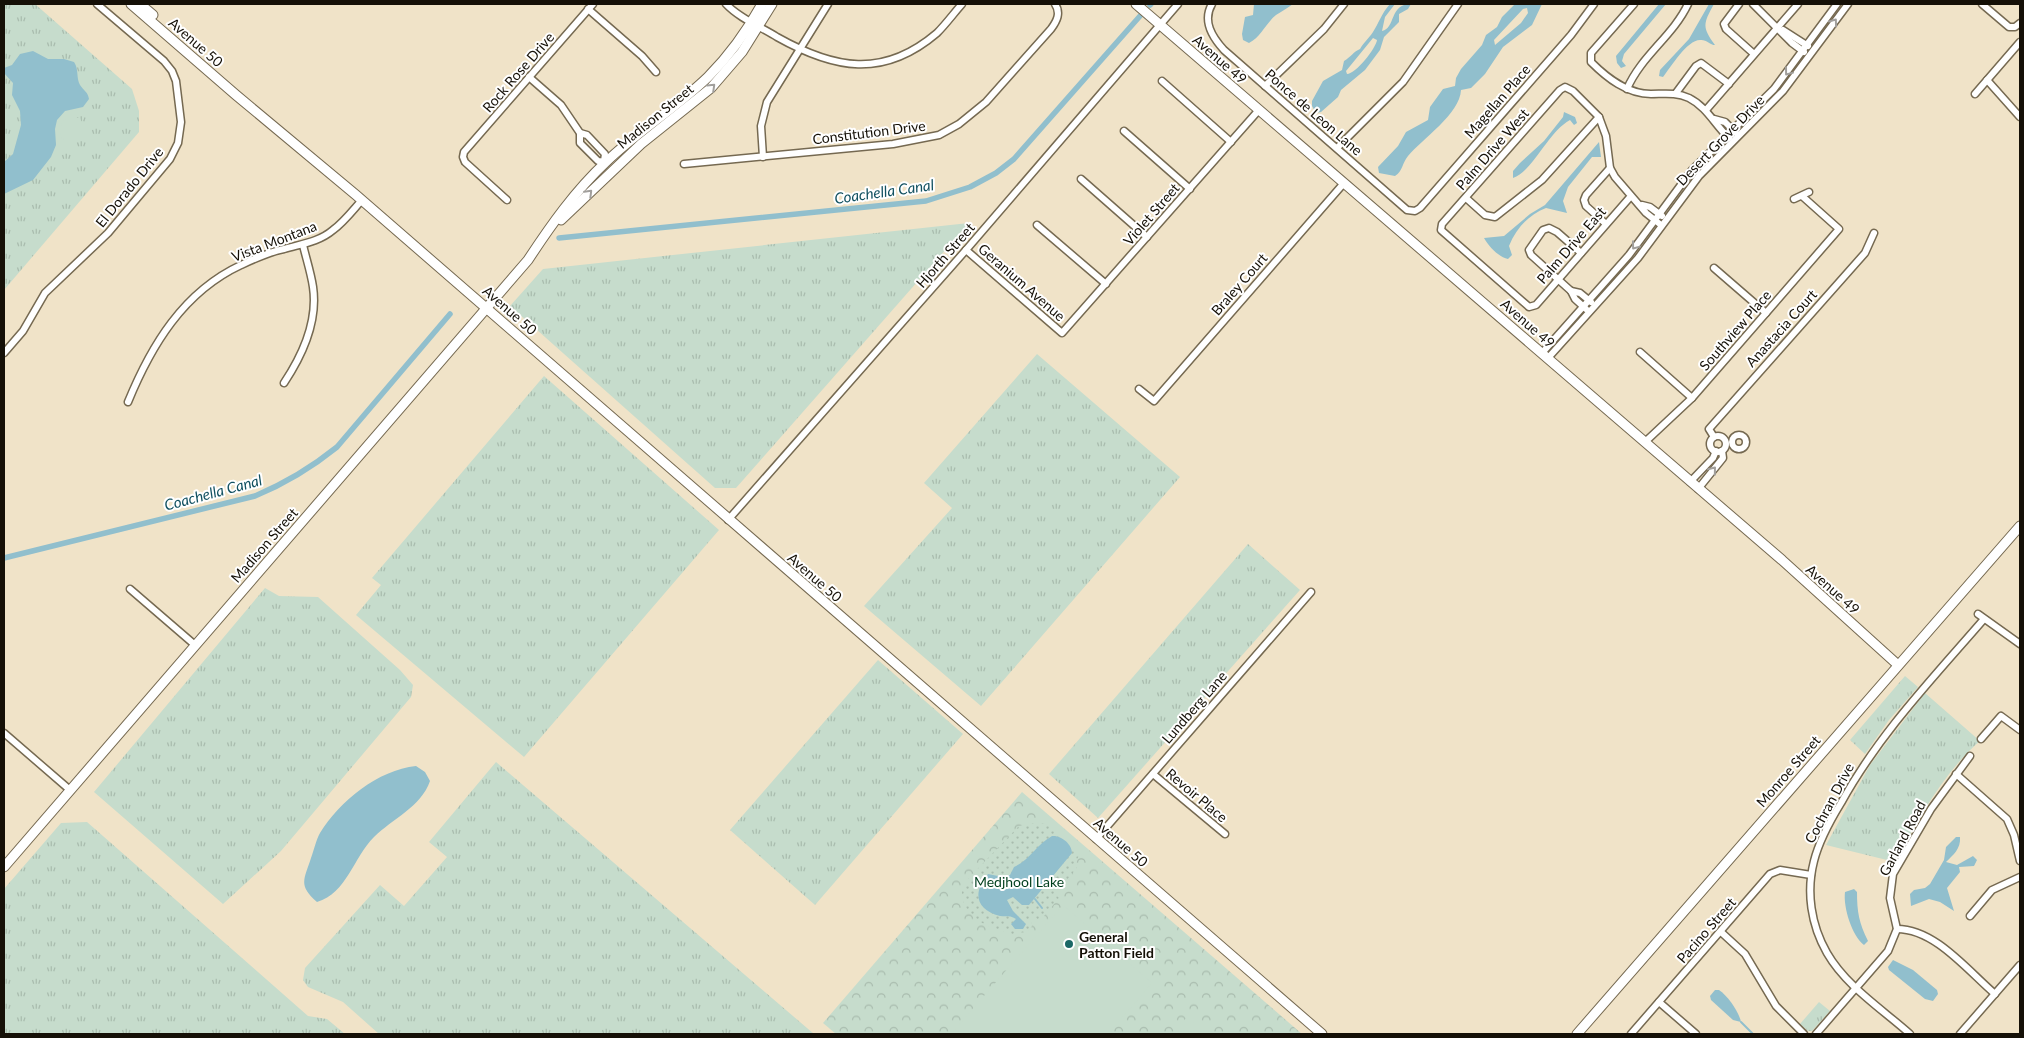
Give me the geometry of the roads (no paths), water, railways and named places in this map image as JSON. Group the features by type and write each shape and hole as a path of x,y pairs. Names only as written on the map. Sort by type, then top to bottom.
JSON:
{"main road":[{"name":"Avenue 50","path":"131,4 236,96 291,139"},
{"name":"Avenue 50","path":"140,4 291,139 728,520 1322,1034"},
{"name":"Madison Street","path":"541,238 641,144 711,88 738,57 756,24 762,4"},
{"name":"Madison Street","path":"4,867 485,307 528,260 541,238 605,161 709,76 772,4"},
{"name":"Avenue 49","path":"1136,4 1258,111 1645,442 1898,666"},
{"name":"Monroe Street","path":"1577,1034 2020,526"}],"street":[{"name":"El Dorado Drive","path":"4,352 23,331 45,293 108,233 170,159 178,143 181,122 179,100 172,71 164,61 97,4"},
{"name":"Rock Rose Drive","path":"507,200 465,162 462,157 593,4"},
{"path":"726,4 756,24 813,56 835,63 855,64 876,63 902,55 922,44 938,31 962,4"},
{"path":"763,157 761,126 767,102 828,4"},
{"name":"Hjorth Street","path":"728,520 966,250 1178,4"},
{"name":"Ponce de Leon Lane","path":"1212,4 1208,20 1209,30 1220,45 1407,210 1415,211"},
{"path":"1265,86 1324,29 1344,4"},
{"path":"1337,148 1403,82 1458,4"},
{"name":"Magellan Place","path":"1415,211 1420,208 1570,35 1594,4"},
{"path":"1634,4 1594,49 1590,59 1615,83 1627,90 1648,94 1676,94 1688,97 1706,110 1733,142"},
{"path":"1627,90 1633,74 1676,23 1688,4"},
{"path":"1739,4 1724,24 1726,29 1754,54"},
{"path":"1753,4 1802,52 1813,52"},
{"path":"1706,110 1798,4"},
{"name":"Desert Grove Drive","path":"1545,356 1629,255 1692,170 1774,89 1837,4"},
{"name":"Desert Grove Drive","path":"1591,303 1638,258 1665,219 1699,176 1784,91 1848,4"},
{"path":"1982,4 2009,27 2015,28 2020,23"},
{"name":"Constitution Drive","path":"684,164 893,144 939,135 959,124 986,102 1051,29 1058,17 1056,6"},
{"path":"588,9 642,56 656,72"},
{"path":"1778,27 1807,45 1813,52"},
{"path":"1975,94 2020,42"},
{"path":"1676,94 1696,66 1701,63 1729,84"},
{"path":"530,77 562,105 580,133 580,143 598,161 605,161 605,154 587,135 580,133"},
{"path":"1987,80 2020,117"},
{"path":"1162,81 1231,142"},
{"name":"Palm Drive West","path":"1529,307 1441,230 1442,224 1560,90 1565,87 1572,91 1599,117"},
{"name":"Violet Street","path":"1062,333 1258,111"},
{"path":"1466,198 1485,214 1495,217 1542,180 1599,117 1606,136 1610,168 1619,183 1661,225"},
{"path":"1714,119 1725,122 1740,136"},
{"path":"1124,131 1190,188"},
{"path":"589,152 596,145"},
{"path":"1606,224 1586,206 1584,200 1586,194 1610,168"},
{"path":"1080,179 1147,237"},
{"name":"Braley Court","path":"1139,388 1154,402 1344,183"},
{"path":"1794,198 1809,192"},
{"name":"Palm Drive East","path":"1529,307 1536,305 1631,196"},
{"name":"Southview Place","path":"1645,442 1692,398 1839,230 1802,196"},
{"name":"Vista Montana","path":"128,402 153,346 175,317 205,288 241,265 282,249 303,245 333,231 362,200"},
{"path":"1642,205 1650,207 1665,219"},
{"path":"1037,225 1106,284"},
{"path":"1580,253 1552,229 1543,230 1528,250 1530,255 1571,291 1575,299 1586,309"},
{"name":"Anastacia Court","path":"1719,451 1710,445 1714,437 1709,429 1865,253 1874,233"},
{"path":"284,383 299,360 313,312 314,288 303,245"},
{"name":"Geranium Avenue","path":"966,250 1062,333"},
{"path":"1714,268 1766,313"},
{"path":"1571,291 1580,293 1591,303"},
{"path":"1640,352 1692,398"},
{"path":"1690,482 1729,443 1723,438 1714,437"},
{"path":"1698,489 1723,458 1719,451"},
{"path":"130,589 195,645"},
{"name":"Lundberg Lane","path":"1096,839 1311,592"},
{"path":"1978,614 2020,644"},
{"name":"Cochran Drive","path":"1910,1034 1837,968 1821,942 1811,909 1811,875 1817,853 1828,826 1868,758 1904,711 1984,619"},
{"path":"1981,739 2001,716 2020,730"},
{"path":"4,733 70,790"},
{"name":"Garland Road","path":"1897,929 1889,892 1893,874 1927,815 1970,756"},
{"name":"Revoir Place","path":"1153,774 1225,834"},
{"path":"1956,774 2007,819 2014,835 2020,861"},
{"name":"Pacino Street","path":"1631,1034 1773,872 1780,870 1811,875"},
{"path":"1970,916 1996,886 2020,877"},
{"path":"1816,1034 1888,951 1897,929 1910,929 1930,937 1995,994"},
{"path":"1721,932 1745,954 1776,1006 1804,1034"},
{"path":"1960,1034 2020,965"},
{"path":"1660,1002 1696,1034"}],"water":[{"path":"1254,4 1293,4 1276,15 1257,37 1249,43 1243,40 1242,34 1245,17 1253,15"},
{"path":"1390,4 1395,4 1385,17 1382,31 1389,26 1399,8 1411,4 1408,9 1399,14 1399,22 1384,37 1380,50 1365,70 1341,90 1338,97 1321,112 1316,113 1312,106 1312,101 1323,81 1342,70 1344,61 1360,49","holes":["1373,38 1377,40 1365,60 1355,70 1347,74 1346,71"]},
{"path":"1515,4 1542,4 1532,25 1503,47 1485,74 1471,88 1461,90 1454,108 1439,126 1408,156 1398,174 1395,176 1379,173 1378,167 1398,146 1406,132 1428,120 1430,107 1443,89 1455,86 1456,78 1461,69 1482,45 1486,35 1497,27 1502,17","holes":["1527,8 1528,13 1521,23 1495,45 1494,40 1523,9"]},
{"path":"1659,4 1666,4 1624,54 1622,61 1626,66 1621,68 1617,63 1616,56"},
{"path":"1709,4 1714,4 1706,21 1706,29 1715,45 1702,40 1695,41 1685,49 1663,77 1659,76 1660,70 1689,39"},
{"path":"33,51 48,59 64,59 74,62 81,87 87,93 89,99 83,107 65,111 57,120 55,129 56,145 51,157 33,180 4,194 4,162 13,154 21,125 20,111 12,95 13,83 4,73 4,68 12,65 20,54"},
{"path":"1564,112 1575,117 1577,123 1574,125 1570,120 1562,126 1527,168 1513,178 1513,171 1544,141 1563,117"},
{"path":"1599,142 1601,157 1592,157 1568,187 1563,201 1567,213 1546,208 1534,214 1523,223 1515,234 1509,246 1512,255 1508,259 1501,256 1489,245 1484,238 1504,236 1530,214 1545,205"},
{"path":"416,766 425,772 430,781 426,790 413,805 374,837 336,891 317,902 307,891 304,882 317,839 328,821 361,789 388,774"},
{"path":"1052,836 1059,837 1065,841 1070,846 1072,853 1029,905 1022,905 1013,897 1007,900 1013,911 1026,924 1023,929 1015,929 1011,924 1016,919 992,913 981,905 978,894 980,888 988,874 1003,877 1010,875 1014,867"},
{"path":"1956,837 1960,837 1959,845 1946,862 1957,865 1973,856 1977,860 1974,866 1959,867 1960,872 1947,888 1954,911 1940,902 1929,899 1911,906 1910,894 1914,890 1925,888 1930,884 1944,860 1946,847"},
{"path":"1854,889 1857,892 1858,912 1862,929 1868,941 1864,945 1852,928 1845,905 1845,892"},
{"path":"1893,960 1913,970 1937,990 1938,994 1933,1001 1925,999 1889,970 1888,967"},
{"path":"1715,990 1719,990 1729,1000 1736,1009 1741,1022 1733,1020 1711,1000 1710,996"}],"waterway":[{"name":"Coachella Canal","path":"559,238 926,201 970,187 996,173 1014,159 1140,16"},
{"name":"Coachella Canal","path":"4,558 255,496 288,480 318,462 337,447 450,314"},
{"path":"1035,899 1042,908"},
{"path":"1741,1022 1753,1034"}],"place":[{"name":"General Patton Field","path":"1069,944"}],"park label":[{"name":"Medjhool Lake","path":"1019,881"}]}
